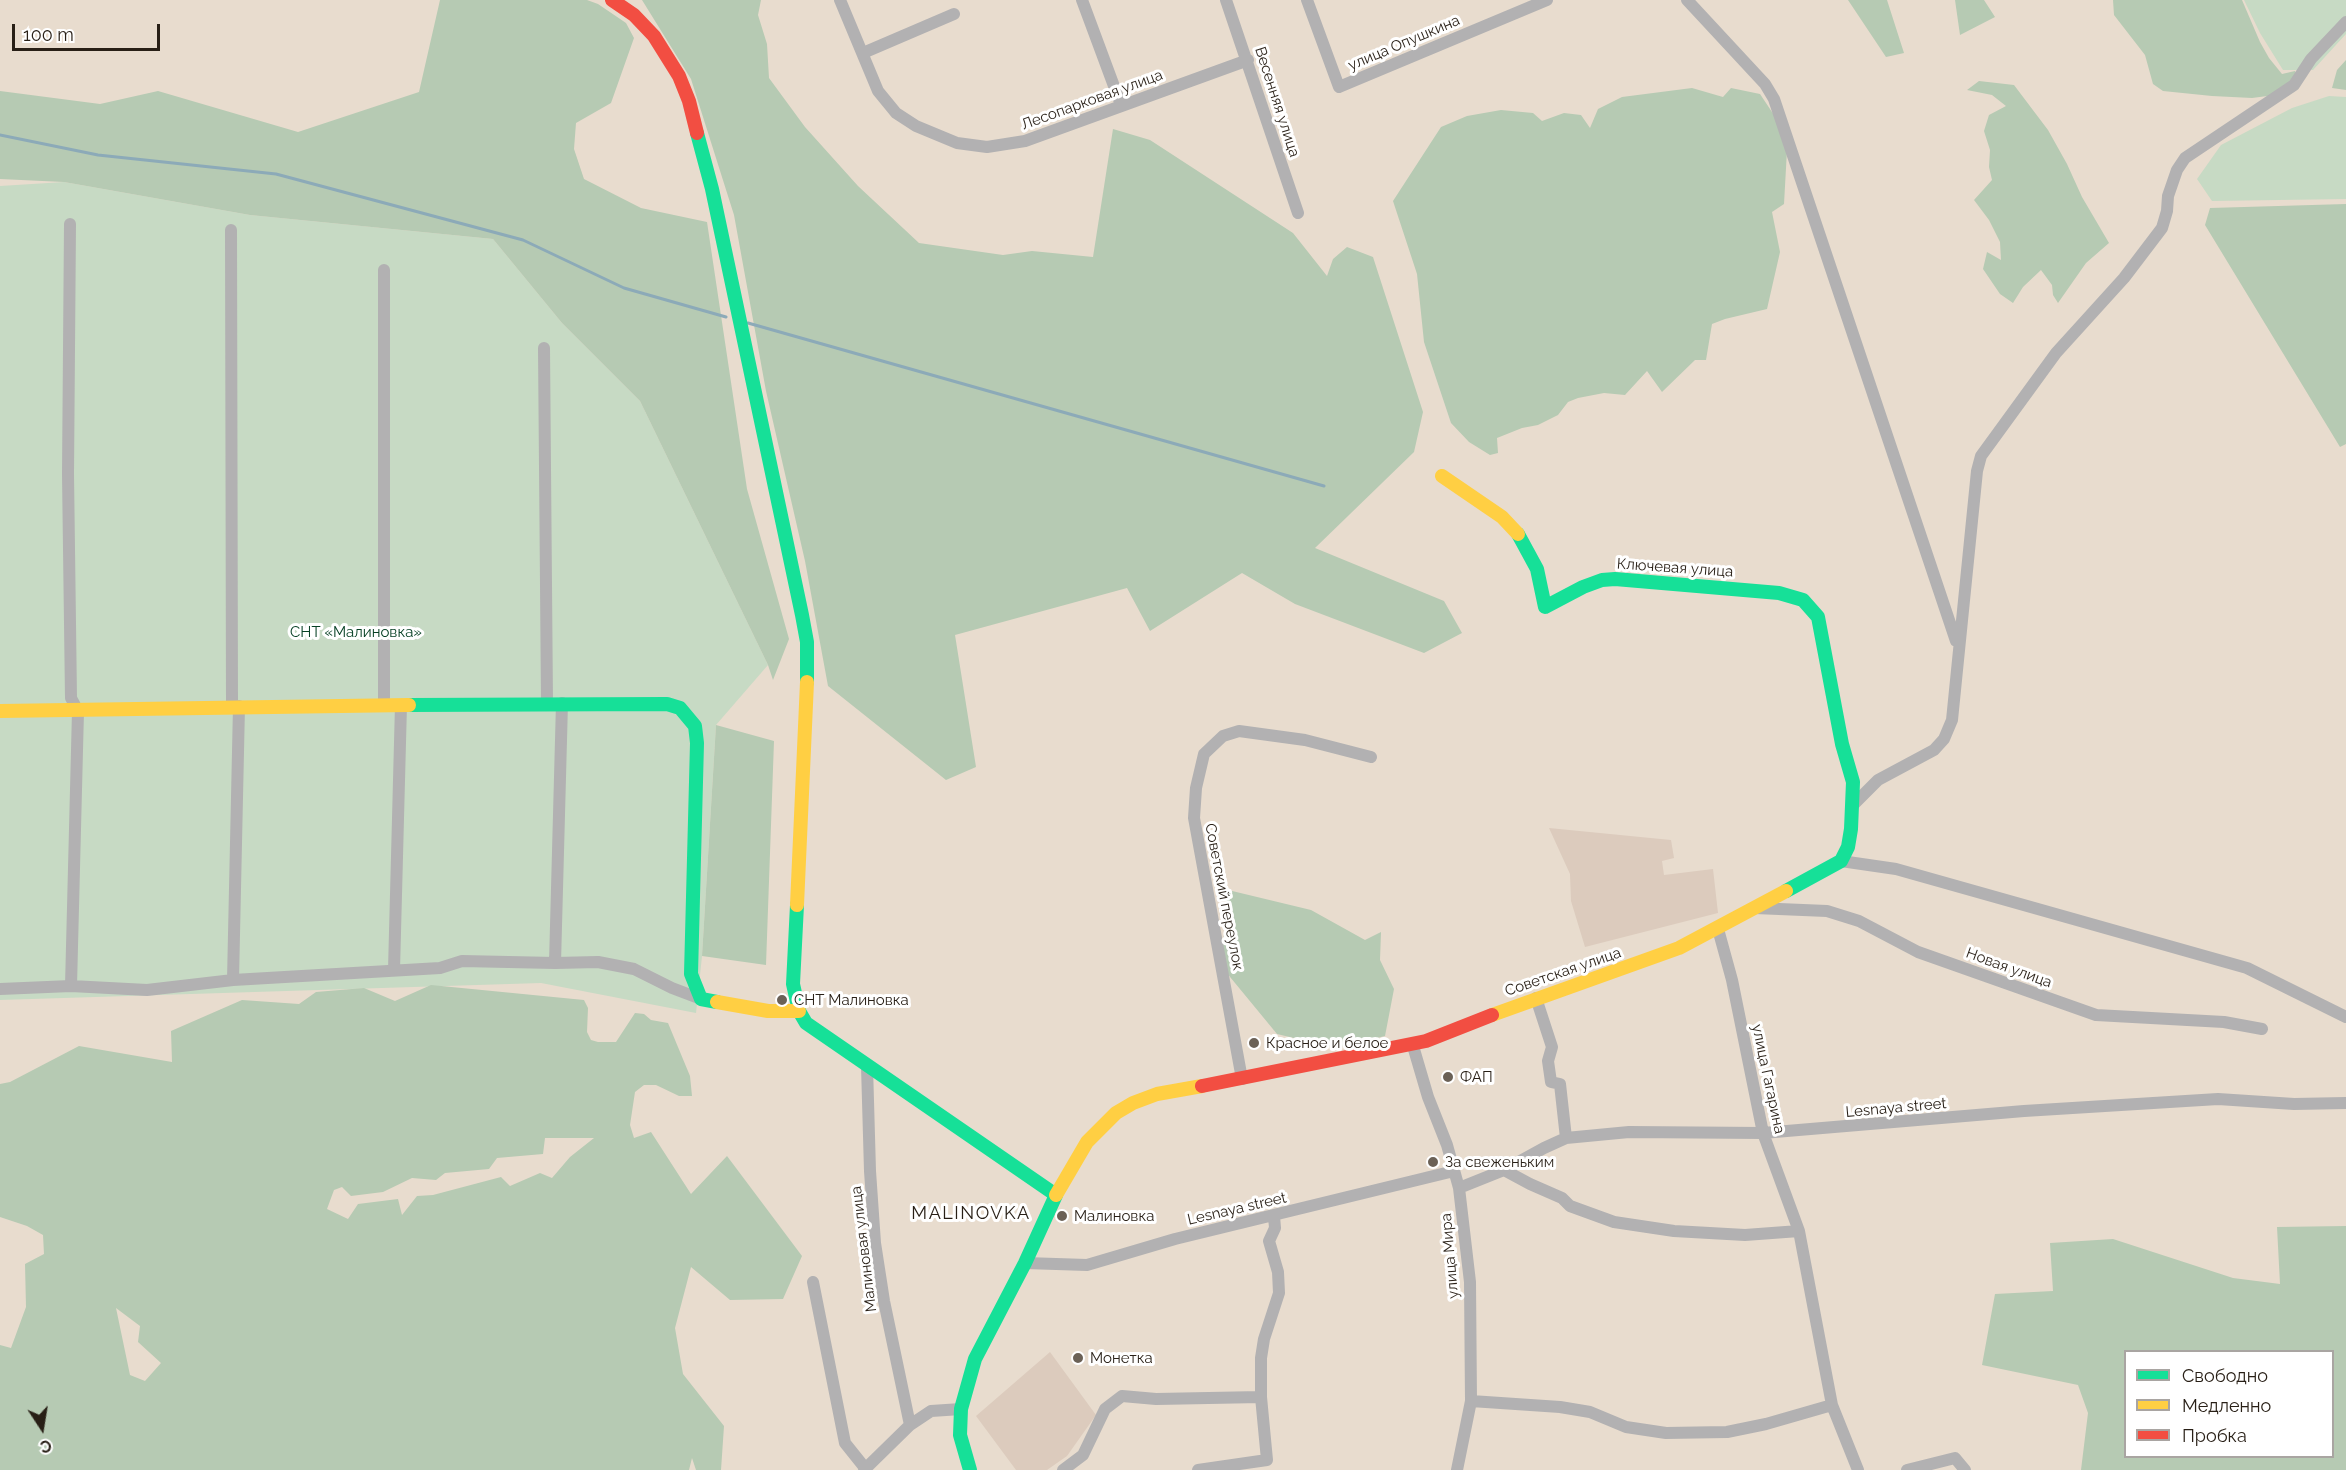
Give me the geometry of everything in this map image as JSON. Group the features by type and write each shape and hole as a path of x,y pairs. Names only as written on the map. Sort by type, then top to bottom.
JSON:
{"street":[{"path":"612,0 634,15 654,36 679,76 688,101 712,189 807,642 793,984 799,1011 806,1023 817,1032 1056,1195"},
{"name":"Лесопарковая улица","path":"840,0 878,91 896,113 916,126 957,143 987,147 1025,141 1248,60"},
{"path":"1082,0 1121,105"},
{"name":"Весенняя улица","path":"1226,0 1298,213"},
{"name":"улица Опушкина","path":"1307,0 1339,87 1548,0"},
{"path":"1687,0 1765,84 1774,99 1958,646"},
{"path":"863,53 954,14"},
{"path":"2346,22 2311,59 2294,85 2185,158 2177,170 2168,196 2162,228 2124,278 2056,353 1981,456 1977,471 1952,720 1944,739 1934,750 1878,780 1854,804 1848,847 1841,861 1896,869 2247,968 2346,1017"},
{"path":"70,224 68,474 71,698 78,711 71,986"},
{"path":"231,230 235,706 233,980"},
{"path":"384,270 384,706"},
{"path":"544,348 547,703"},
{"name":"Ключевая улица","path":"1442,476 1502,517 1519,535 1537,569 1545,607 1583,587 1602,580 1615,579 1779,593 1803,600 1818,617 1842,744 1853,783 1854,804"},
{"path":"0,711 547,703 668,704 680,708 695,726 697,743 690,958 691,974 700,999"},
{"path":"555,963 562,703"},
{"path":"394,970 401,705"},
{"name":"Советский переулок","path":"1242,1079 1194,818 1196,788 1204,754 1223,736 1239,731 1305,740 1371,757"},
{"name":"Советская улица","path":"970,1470 960,1435 961,1409 975,1359 1025,1263 1056,1195 1087,1142 1116,1113 1133,1103 1157,1094 1413,1046 1536,998 1663,955 1718,929 1841,861"},
{"name":"Новая улица","path":"1754,908 1827,910 1859,921 1918,951 2096,1016 2224,1022 2262,1029"},
{"name":"улица Гагарина","path":"1718,929 1732,980 1762,1133 1799,1231 1833,1405 1858,1470"},
{"path":"0,989 71,986 147,990 233,980 440,968 462,961 598,962 634,969 700,999 768,1011 799,1011"},
{"path":"1536,998 1552,1047 1548,1061 1551,1082 1560,1084 1566,1138"},
{"name":"улица Мира","path":"1413,1046 1428,1097 1447,1145 1459,1188 1470,1282 1471,1401 1457,1470"},
{"name":"Малиновая улица","path":"867,1066 875,1243 884,1301 910,1425"},
{"name":"Lesnaya street","path":"1459,1188 1504,1170 1566,1138 1629,1132 1762,1133 2024,1111 2218,1099 2294,1104 2346,1103"},
{"path":"1504,1170 1562,1198 1570,1206 1614,1222 1674,1231 1745,1235 1799,1231"},
{"name":"Lesnaya street","path":"1025,1263 1087,1264 1175,1239 1454,1171"},
{"path":"1198,1470 1237,1467 1267,1460 1261,1397 1261,1358 1264,1339 1279,1293 1278,1272 1269,1241 1275,1228 1274,1216"},
{"path":"813,1281 845,1443 864,1469 910,1425 931,1411 961,1409"},
{"path":"1063,1470 1083,1455 1105,1409 1122,1396 1156,1399 1261,1397"},
{"path":"1471,1401 1560,1407 1590,1412 1626,1426 1666,1433 1727,1432 1767,1424 1833,1405"},
{"path":"1907,1470 1955,1458 1965,1470"}],"shaded area":[{"path":"1549,828 1671,840 1674,858 1662,861 1664,875 1713,869 1718,913 1585,947 1571,901 1570,874"},
{"path":"1050,1352 1096,1415 1067,1456 1047,1470 1016,1470 976,1416"}],"green space":[{"path":"440,0 587,0 598,4 626,23 634,38 611,103 576,123 574,149 584,179 641,208 707,222 747,489 789,639 773,680 768,665 640,401 562,323 493,239 250,215 64,182 0,179 0,91 100,104 158,91 298,132 419,92"},
{"path":"642,0 761,0 758,15 767,44 769,78 805,127 858,186 919,243 1003,255 1032,251 1093,257 1113,129 1150,140 1293,233 1327,276 1333,259 1347,247 1373,257 1423,412 1414,452 1315,548 1444,601 1462,633 1424,653 1295,604 1242,573 1150,631 1127,588 955,635 976,767 946,780 828,686 805,561 766,391 734,215 691,79"},
{"path":"1848,0 1887,0 1904,53 1886,57"},
{"path":"1955,0 1984,0 1995,17 1960,35"},
{"path":"2113,0 2242,0 2269,58 2282,74 2295,71 2297,78 2275,95 2252,98 2163,91 2153,84 2145,55 2114,15"},
{"path":"2244,0 2346,0 2346,34 2313,70 2283,70 2260,33"},
{"path":"2346,60 2346,90 2332,88 2337,70"},
{"path":"1979,81 2014,85 2048,130 2082,197 2109,243 2086,263 2058,303 2053,295 2052,285 2041,270 2023,287 2013,303 2000,294 1983,269 1987,252 2001,260 2000,242 1989,220 1974,200 1992,180 1989,167 1990,150 1984,131 1989,115 2006,106 1992,95 1967,90"},
{"path":"1692,88 1723,97 1731,88 1760,94 1776,118 1787,150 1784,204 1772,212 1780,252 1767,309 1712,324 1706,360 1695,360 1662,392 1647,371 1625,395 1604,393 1578,398 1568,402 1558,415 1538,425 1522,428 1497,438 1498,453 1490,455 1469,442 1451,423 1424,342 1417,274 1393,201 1441,127 1467,116 1501,110 1533,113 1542,121 1564,113 1581,115 1590,128 1598,109 1622,97"},
{"path":"2329,96 2346,97 2346,199 2212,201 2197,179 2221,145 2292,108"},
{"name":"СНТ «Малиновка»","path":"64,182 250,215 493,239 562,323 640,401 768,665 716,725 702,956 696,1013 541,983 0,1000 0,186"},
{"path":"2346,204 2346,444 2340,447 2205,225 2210,208"},
{"path":"716,725 774,741 766,965 702,956"},
{"path":"1228,890 1311,910 1365,940 1381,932 1380,960 1394,989 1385,1036 1336,1048 1277,1034 1221,966"},
{"path":"431,985 584,1000 588,1008 587,1032 591,1040 598,1042 616,1042 635,1013 644,1014 651,1020 668,1023 690,1076 692,1096 679,1096 656,1085 644,1085 635,1092 630,1125 634,1138 651,1132 691,1194 727,1156 802,1256 783,1299 730,1300 691,1267 675,1328 683,1374 724,1426 721,1470 696,1470 692,1458 689,1470 0,1470 0,1345 11,1348 26,1307 25,1264 44,1254 43,1235 27,1226 0,1217 0,1084 10,1082 79,1046 172,1062 171,1031 242,1000 299,1004 316,992 364,988 395,1001","holes":["545,1138 594,1138 570,1157 552,1178 540,1173 510,1186 501,1177 433,1195 417,1196 402,1215 398,1199 358,1204 348,1219 327,1209 334,1190 342,1187 351,1196 383,1192 412,1178 436,1180 445,1173 489,1169 497,1158 543,1154","116,1308 140,1326 138,1342 161,1363 145,1381 130,1375"]},
{"path":"2346,1226 2346,1470 2081,1470 2088,1413 2078,1385 1982,1365 1995,1294 2053,1291 2050,1243 2113,1239 2233,1278 2280,1284 2277,1227"}],"waterway":[{"path":"0,135 98,155 276,174 523,240 624,288 726,317"},
{"path":"748,323 1324,486"}],"traffic: fast":[{"path":"697,133 712,189 802,615 807,642 807,682"},
{"path":"1518,534 1537,569 1545,607 1583,587 1602,580 1615,579 1779,593 1803,600 1818,617 1842,744 1853,782 1851,829 1848,847 1841,861 1786,891"},
{"path":"409,705 667,704 680,708 695,726 697,743 691,974 701,999 717,1002"},
{"path":"797,905 793,984 799,1011 806,1023 1056,1195 1025,1263 975,1359 961,1409 960,1435 970,1470"}],"traffic: slow":[{"path":"1442,476 1502,517 1518,534"},
{"path":"797,905 807,682"},
{"path":"0,711 409,705"},
{"path":"1492,1015 1679,948 1786,891"},
{"path":"717,1002 768,1011 799,1011"},
{"path":"1056,1195 1087,1142 1116,1113 1133,1103 1157,1094 1202,1086"}],"traffic: jam":[{"path":"612,0 634,15 654,36 679,76 689,101 697,133"},
{"path":"1202,1086 1426,1041 1492,1015"}],"place":[{"name":"СНТ Малиновка","path":"782,1000"},
{"name":"Красное и белое","path":"1254,1043"},
{"name":"ФАП","path":"1448,1077"},
{"name":"За свеженьким","path":"1433,1162"},
{"name":"Малиновка","path":"1062,1216"},
{"name":"Монетка","path":"1078,1358"}],"district":[{"name":"MALINOVKA","path":"971,1214"}]}
